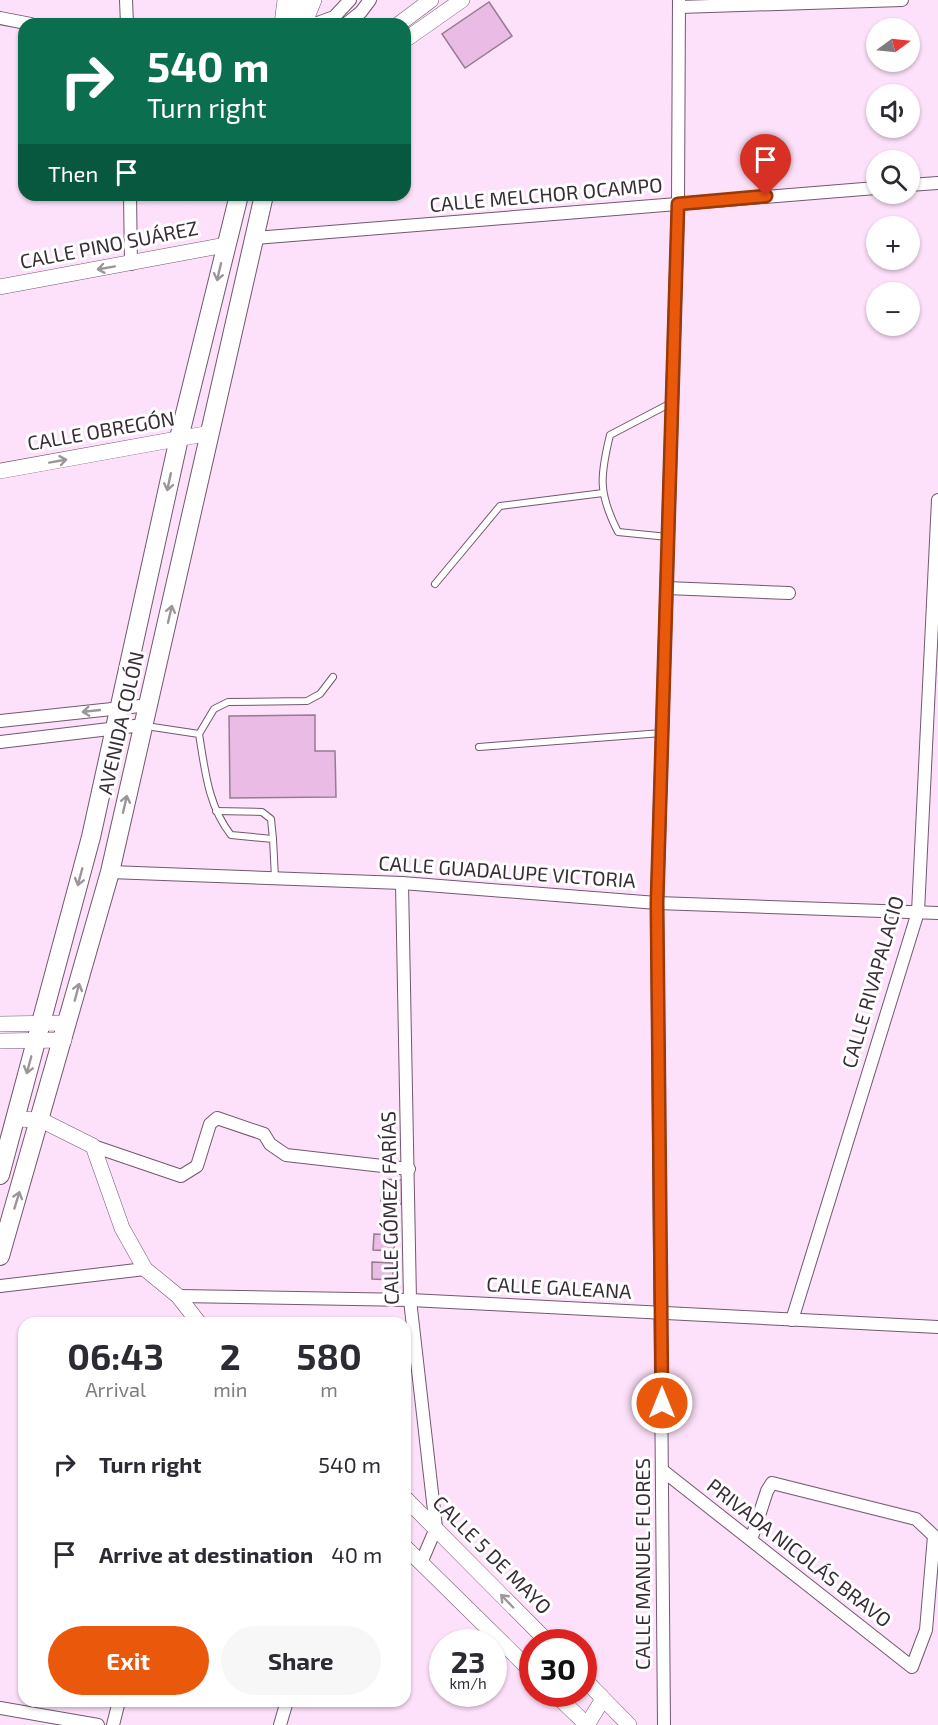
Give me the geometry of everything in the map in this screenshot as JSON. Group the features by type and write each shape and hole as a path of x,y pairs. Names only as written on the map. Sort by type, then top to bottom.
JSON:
{"main road":[{"path":"299,18 301,0"},
{"name":"AVENIDA COLÓN","path":"0,1175 117,727 179,438 237,201"},
{"name":"AVENIDA COLÓN","path":"0,1256 41,1120 110,872 263,201"}],"street":[{"path":"126,0 127,18"},
{"path":"285,0 296,18"},
{"path":"302,18 314,0"},
{"path":"328,18 334,17 350,0"},
{"path":"354,18 370,0"},
{"path":"411,36 462,0"},
{"path":"679,4 902,0"},
{"path":"407,18 428,2 436,18"},
{"name":"CALLE MANUEL FLORES","path":"664,1725 657,903 678,204 679,4"},
{"path":"0,18 18,21"},
{"path":"920,184 938,183"},
{"name":"CALLE MELCHOR OCAMPO","path":"255,238 866,189"},
{"path":"130,201 131,264"},
{"name":"CALLE PINO SUÁREZ","path":"0,287 131,264 225,244"},
{"name":"CALLE OBREGÓN","path":"0,471 210,433"},
{"name":"CALLE RIVAPALACIO","path":"792,1320 918,912 938,500"},
{"path":"667,588 789,593"},
{"path":"0,721 149,705"},
{"path":"0,741 143,725"},
{"name":"CALLE GUADALUPE VICTORIA","path":"110,872 402,884 657,903 938,913"},
{"name":"CALLE GÓMEZ FARÍAS","path":"402,884 410,1300 436,1528 422,1563"},
{"path":"0,1024 38,1032 66,1032"},
{"path":"0,1041 38,1032"},
{"path":"15,1119 41,1120 93,1146 181,1176 197,1166 210,1124 217,1118 264,1134 270,1144 286,1155 409,1168"},
{"path":"93,1146 122,1228 146,1269 178,1296 195,1317"},
{"path":"0,1286 146,1269"},
{"name":"CALLE GALEANA","path":"178,1296 410,1300 938,1327"},
{"name":"PRIVADA NICOLÁS BRAVO","path":"662,1470 912,1667 926,1630 934,1536 916,1519 772,1483 767,1491 751,1540"},
{"name":"CALLE 5 DE MAYO","path":"411,1504 535,1629"},
{"path":"411,1553 519,1659"},
{"path":"597,1693 629,1725"},
{"path":"568,1707 587,1725 603,1699"},
{"path":"113,1725 118,1707"},
{"path":"280,1725 285,1707"},
{"path":"0,1708 98,1725"}],"lane":[{"path":"668,537 618,532 607,511 600,476 610,435 672,402"},
{"path":"435,584 500,506 603,492"},
{"path":"273,839 231,836 211,800 199,734 214,709 228,702 306,701 320,694 333,677"},
{"path":"143,725 199,734"},
{"path":"479,747 662,733"},
{"path":"216,811 262,812 271,819 276,878"}],"building":[{"path":"489,2 512,36 465,68 442,34"},
{"path":"315,715 315,751 335,751 336,797 230,798 229,716"},
{"path":"381,1179 402,1180 402,1204 381,1204"},
{"path":"374,1234 395,1235 394,1251 373,1250"},
{"path":"372,1262 393,1263 393,1280 372,1279"}],"route":[{"path":"662,1403 657,903 678,204 766,196"}]}
